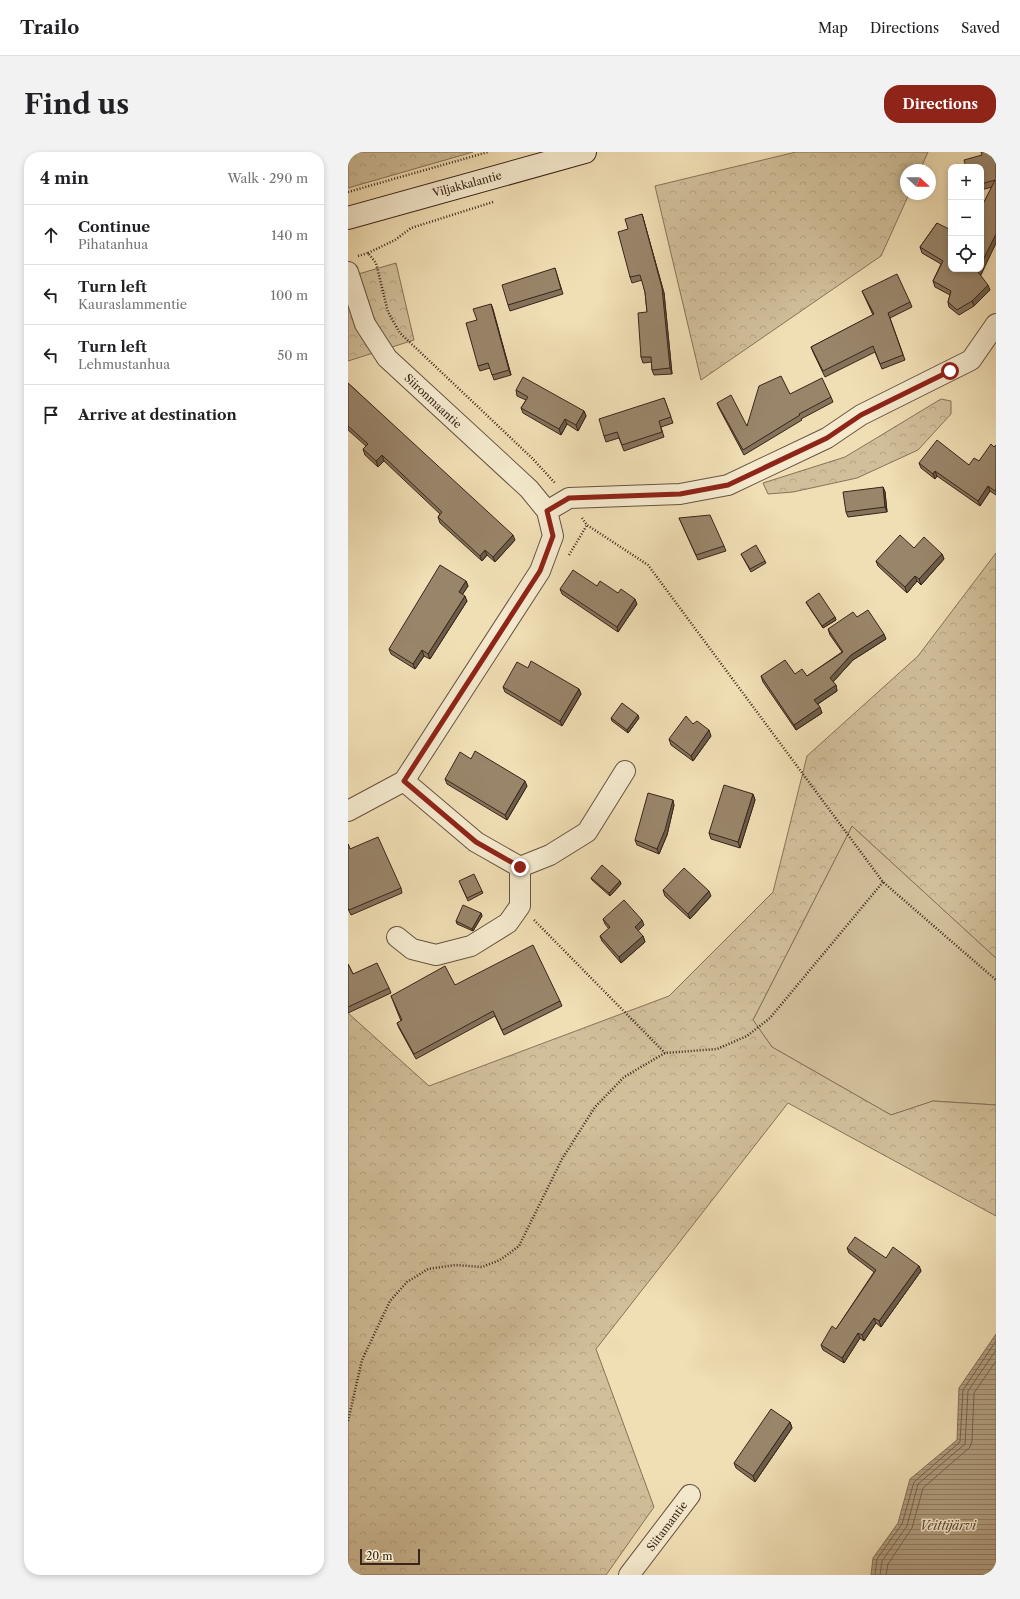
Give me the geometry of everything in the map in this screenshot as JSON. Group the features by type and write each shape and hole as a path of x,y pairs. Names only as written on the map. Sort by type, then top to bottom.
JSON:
{"main road":[{"name":"Viljakkalantie","path":"348,218 586,152"}],"street":[{"name":"Siironmaantie","path":"351,264 365,324 387,358 529,489 547,511"},
{"path":"348,811 404,781 540,571 553,536 547,511 569,498 680,494 728,485 827,438 861,415 971,360 996,324"},
{"path":"520,867 550,855 587,832 626,771"},
{"path":"404,781 476,842 520,867"},
{"path":"397,937 412,949 436,955 471,946 508,923 520,906 520,867"},
{"name":"Siitamantie","path":"629,1575 690,1495"}],"path":[{"path":"348,192 488,152"},
{"path":"351,264 368,253 395,240 411,228 493,202"},
{"path":"368,253 376,263 388,312 400,333 532,458 569,498 587,525 648,565 884,882 996,980"},
{"path":"348,1422 362,1360 390,1301 407,1282 428,1269 454,1265 482,1267 500,1260 519,1246 562,1159 595,1107 624,1078 665,1053 717,1049 747,1036 770,1018 884,882"},
{"path":"520,906 665,1053"}],"green space":[{"path":"348,152 473,152 348,188"},
{"path":"796,152 928,152 923,164 900,164 900,200 906,200 881,256 701,380 655,186"},
{"path":"396,263 414,340 348,361 348,277"},
{"path":"941,399 951,401 951,414 918,450 857,478 793,492 768,494 763,483 845,457"},
{"path":"996,553 996,958 852,826 753,1020 772,1047 891,1115 933,1101 996,1105 996,1216 788,1103 596,1349 654,1507 606,1575 348,1575 348,1013 429,1086 669,996 773,892 807,756 918,656"},
{"path":"852,826 996,958 996,1105 933,1101 891,1115 772,1047 753,1020"}],"water":[{"name":"Veittijärvi","path":"996,1334 996,1575 871,1575 873,1558 898,1523 910,1479 957,1440 959,1388"}],"building":[{"path":"981,152 996,152 996,234 984,258 984,202 995,180 984,183 984,164 965,164 964,160 982,155"},
{"path":"642,214 662,288 670,368 652,370 651,357 641,357 638,313 647,312 645,292 640,275 630,277 618,232 628,229 625,219"},
{"path":"937,223 948,228 948,272 978,272 988,285 972,301 957,310 948,302 951,291 933,281 943,261 920,247"},
{"path":"555,268 561,289 508,305 502,285"},
{"path":"897,274 910,302 888,313 903,355 880,364 873,346 823,371 811,347 874,314 862,291"},
{"path":"491,304 509,370 492,375 488,363 478,366 466,323 477,320 473,309"},
{"path":"781,376 790,394 822,378 831,397 799,414 800,415 743,450 717,403 731,395 747,426 759,386"},
{"path":"523,377 584,411 576,425 565,419 559,429 521,408 528,397 516,390"},
{"path":"348,383 513,535 493,557 485,550 480,556 438,517 442,512 382,455 376,461 363,449 368,444 348,426"},
{"path":"664,398 671,417 659,421 662,432 622,445 617,432 604,436 599,419"},
{"path":"937,440 969,465 974,458 979,461 991,444 994,447 996,445 995,491 988,486 978,501 935,471 933,474 919,463"},
{"path":"883,487 885,507 846,512 843,492"},
{"path":"710,515 724,546 696,555 679,518"},
{"path":"900,535 914,548 924,537 942,554 919,579 915,576 905,587 876,561"},
{"path":"756,545 765,561 750,569 741,554"},
{"path":"440,565 466,581 459,592 465,596 428,654 422,650 413,664 389,649"},
{"path":"573,570 597,586 600,581 618,593 621,589 635,599 617,627 560,589"},
{"path":"819,593 835,617 822,626 806,602"},
{"path":"868,610 884,634 851,655 830,678 836,685 814,700 820,707 794,725 761,676 785,660 795,674 802,669 807,676 843,652 828,629 853,612 857,617"},
{"path":"531,661 579,689 560,721 503,687 517,662 528,668"},
{"path":"622,703 638,715 627,730 611,718"},
{"path":"686,716 693,724 697,721 709,730 691,756 669,739"},
{"path":"475,751 525,781 505,815 445,779 460,752 471,759"},
{"path":"724,785 753,794 738,842 709,833"},
{"path":"648,793 673,800 665,830 657,849 635,840"},
{"path":"378,837 401,888 349,910 348,844 350,849"},
{"path":"602,865 620,881 609,893 591,878"},
{"path":"684,868 709,891 688,914 663,890"},
{"path":"474,874 482,891 467,898 459,881"},
{"path":"624,900 642,920 635,927 643,936 619,957 600,936 610,927 603,919"},
{"path":"463,905 481,913 472,929 456,921"},
{"path":"533,945 560,1001 502,1030 493,1011 414,1054 397,1023 402,1020 391,996 445,966 455,985"},
{"path":"377,963 389,988 348,1007 348,964 353,974"},
{"path":"855,1237 886,1258 893,1247 919,1266 879,1321 874,1318 862,1335 858,1333 842,1358 821,1345 832,1326 836,1329 876,1270 847,1248"},
{"path":"771,1409 790,1422 753,1476 734,1463"}],"route":[{"path":"520,867 476,842 404,781 540,571 553,536 547,511 569,498 680,494 728,485 827,438 861,415 950,371"}]}
